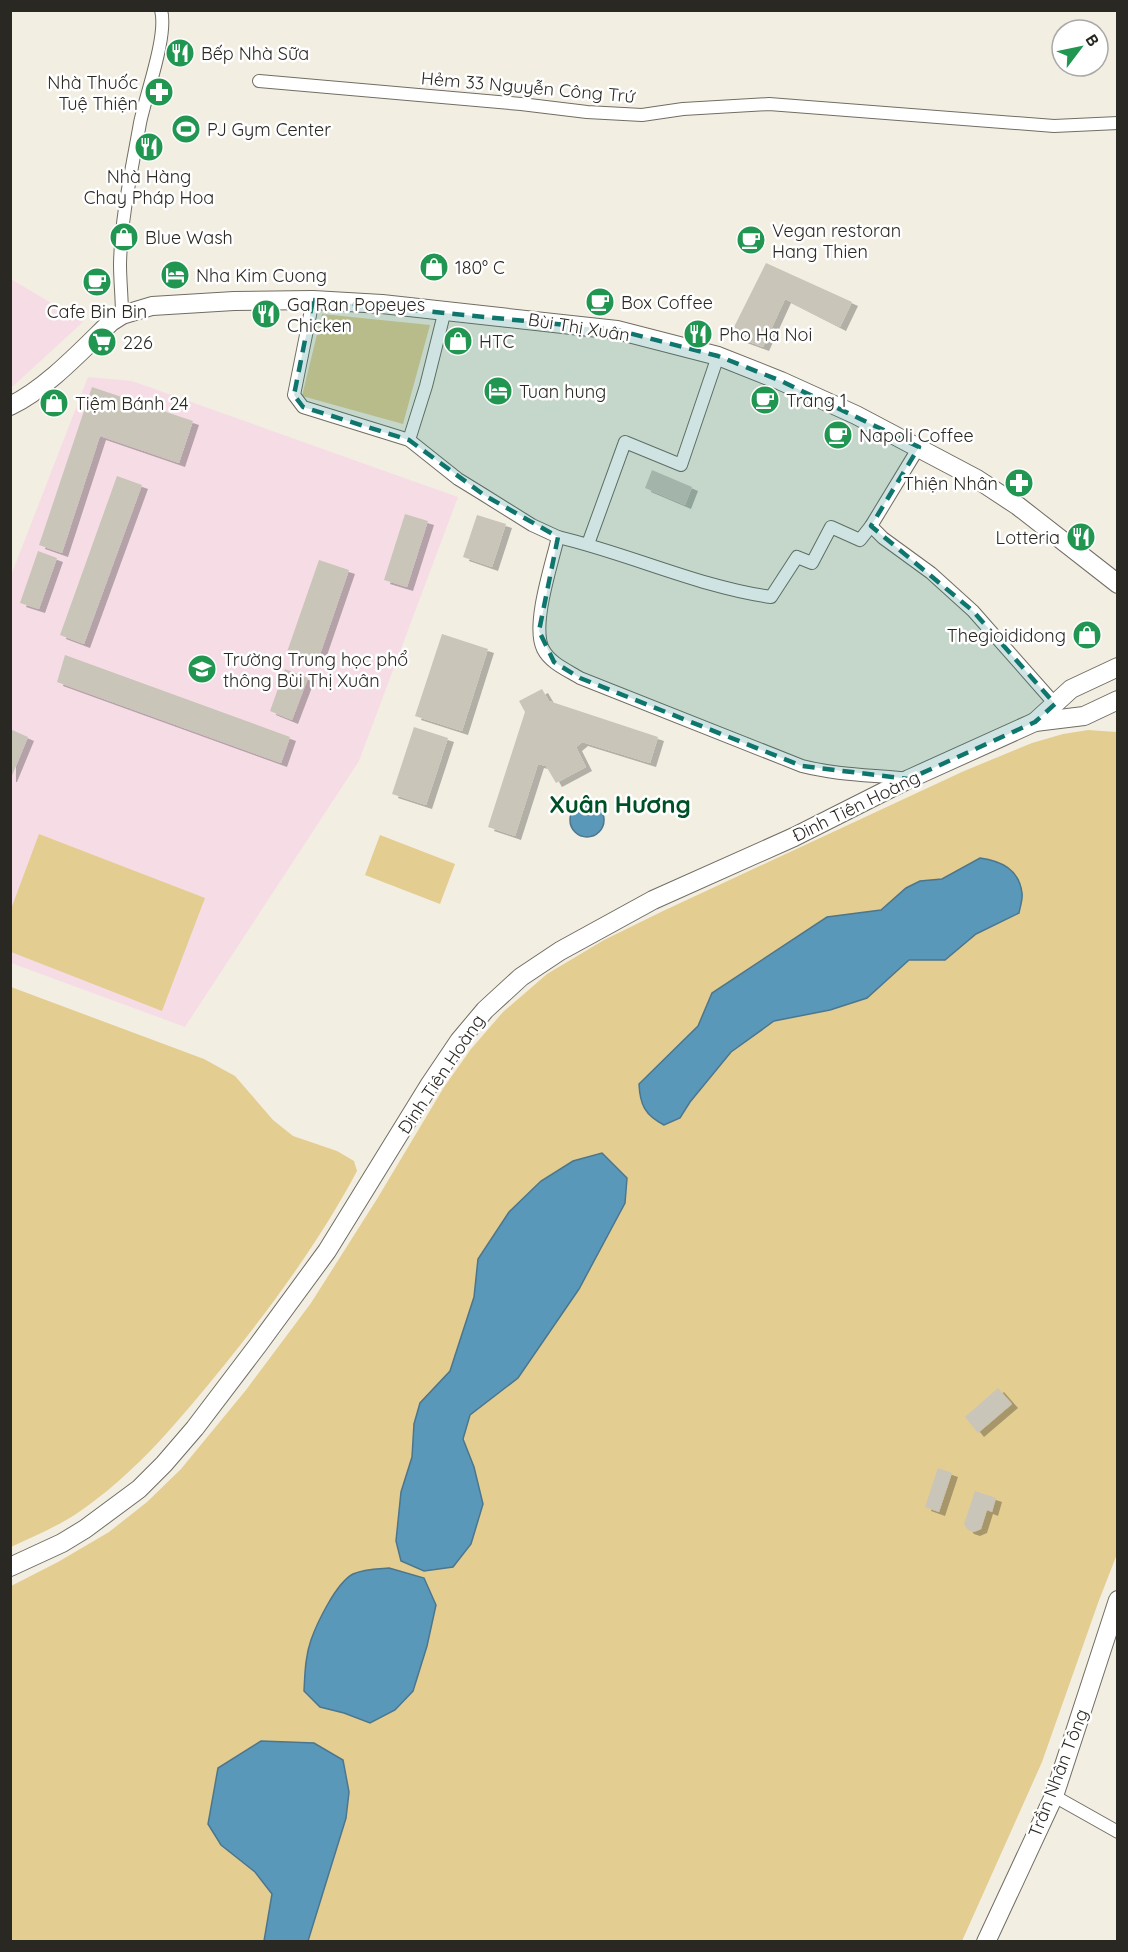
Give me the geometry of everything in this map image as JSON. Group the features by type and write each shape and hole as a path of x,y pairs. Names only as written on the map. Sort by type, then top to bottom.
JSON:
{"main road":[{"name":"Bùi Thị Xuân","path":"10,406 43,385 111,322 122,315 152,306 234,301 313,300 382,303 617,330 718,356 813,395 919,447 977,479 1018,506 1118,584"},
{"name":"Đinh Tiên Hoàng","path":"1035,722 1071,689 1118,667"},
{"name":"Đinh Tiên Hoàng","path":"10,1568 62,1543 85,1529 139,1489 164,1464 195,1428 327,1251 459,1041 485,1010 521,977 560,951 653,900 794,837 909,779 1035,722 1084,716 1118,700"},
{"name":"Trần Nhân Tông","path":"986,1941 1054,1796 1118,1600"}],"street":[{"path":"122,315 120,262 126,208 141,121 161,41 163,19 161,10"},
{"name":"Hẻm 33 Nguyễn Công Trứ","path":"259,81 587,112 642,115 683,109 769,104 1054,126 1118,123"},
{"path":"313,300 294,395 303,407 409,440 475,490 532,525 558,537 588,544 742,593 771,597 797,557 812,563 831,527 860,540 919,447"},
{"path":"409,440 426,386 445,310"},
{"path":"588,544 626,442 681,465 718,356"},
{"path":"871,526 882,538 931,573 973,611 1055,704"},
{"path":"558,537 538,631 543,648 554,662 580,678 802,766 838,774 909,779"},
{"path":"1054,1796 1118,1832"}],"highlighted area":[{"path":"313,300 617,330 718,356 781,381 919,447 871,526 973,611 1055,704 1035,722 909,779 802,766 580,678 554,662 539,631 558,537 484,495 409,440 303,407 294,395"}],"shaded area":[{"path":"11,279 83,322 11,388"},
{"path":"322,314 430,325 403,424 302,396"},
{"name":"Trường Trung học phổ thông Bùi Thị Xuân","path":"88,377 132,381 458,497 359,761 185,1027 11,963 10,578"},
{"path":"1088,730 1117,732 1117,1554 1042,1762 962,1941 11,1942 11,1586 109,1532 147,1502 181,1469 246,1390 311,1303 444,1087 471,1049 503,1012 547,974 604,940 663,911 964,771 1032,743"},
{"path":"39,834 205,898 162,1011 11,952 11,909"},
{"path":"380,835 455,864 440,904 365,875"},
{"path":"11,987 204,1059 235,1076 273,1120 293,1136 337,1151 354,1161 357,1171 328,1221 279,1294 226,1363 157,1444 119,1481 76,1514 11,1547"}],"water":[{"path":"587,803 599,808 604,820 599,832 587,837 575,832 570,820 575,808"},
{"path":"980,858 995,861 1013,872 1022,895 1019,913 976,934 945,960 909,960 867,998 830,1010 774,1021 731,1052 690,1102 680,1118 664,1125 648,1113 642,1104 639,1084 698,1026 712,993 827,917 881,910 906,888 920,881 942,879"},
{"path":"602,1153 627,1178 625,1203 579,1289 518,1378 470,1415 463,1439 474,1467 483,1504 471,1544 453,1567 424,1571 401,1561 396,1541 401,1492 412,1457 414,1424 420,1403 450,1371 474,1297 478,1259 509,1212 541,1181 573,1161"},
{"path":"389,1568 424,1578 436,1605 427,1646 413,1691 395,1710 370,1723 320,1707 304,1691 306,1666 309,1646 322,1614 340,1586 357,1572"},
{"path":"261,1741 314,1743 343,1760 349,1792 346,1818 308,1941 264,1941 272,1894 255,1872 221,1845 208,1824 218,1768"}],"building":[{"path":"766,263 852,302 840,327 785,299 763,347 730,335"},
{"path":"92,387 193,421 179,463 100,436 62,553 39,545"},
{"path":"652,470 692,487 685,505 645,488"},
{"path":"117,476 142,485 84,644 60,635"},
{"path":"405,514 428,521 407,587 384,580"},
{"path":"477,515 506,524 492,567 463,557"},
{"path":"38,551 57,558 39,609 20,603"},
{"path":"319,560 349,570 317,663 287,652"},
{"path":"442,634 488,649 462,731 415,716"},
{"path":"65,655 290,737 281,763 57,682"},
{"path":"285,669 308,678 292,720 270,711"},
{"path":"542,689 549,701 658,737 650,763 582,742 576,747 586,767 556,783 546,766 538,764 515,836 488,827 525,712 519,701"},
{"path":"414,727 448,738 426,805 392,794"},
{"path":"10,729 28,737 11,778 10,778"},
{"path":"998,1388 1012,1404 978,1433 965,1417"},
{"path":"938,1468 952,1473 939,1512 925,1507"},
{"path":"975,1491 996,1498 992,1512 987,1510 981,1529 974,1532 968,1530 964,1524"}],"place":[{"name":"Bếp Nhà Sữa","path":"180,53"},
{"name":"Nhà Thuốc Tuệ Thiện","path":"159,92"},
{"name":"PJ Gym Center","path":"186,129"},
{"name":"Nhà Hàng Chay Pháp Hoa","path":"149,147"},
{"name":"Blue Wash","path":"124,237"},
{"name":"Vegan restoran Hang Thien","path":"751,240"},
{"name":"180° C","path":"434,267"},
{"name":"Nha Kim Cuong","path":"175,275"},
{"name":"Cafe Bin Bin","path":"97,282"},
{"name":"Box Coffee","path":"600,302"},
{"name":"Ga Ran Popeyes Chicken","path":"266,314"},
{"name":"Pho Ha Noi","path":"698,334"},
{"name":"HTC","path":"458,341"},
{"name":"226","path":"102,342"},
{"name":"Tuan hung","path":"498,391"},
{"name":"Trang 1","path":"765,400"},
{"name":"Tiệm Bánh 24","path":"54,403"},
{"name":"Napoli Coffee","path":"838,435"},
{"name":"Thiện Nhân","path":"1019,483"},
{"name":"Lotteria","path":"1081,537"},
{"name":"Thegioididong","path":"1087,635"},
{"name":"Trường Trung học phổ thông Bùi Thị Xuân","path":"202,669"}],"district":[{"name":"Xuân Hương","path":"620,804"}]}
